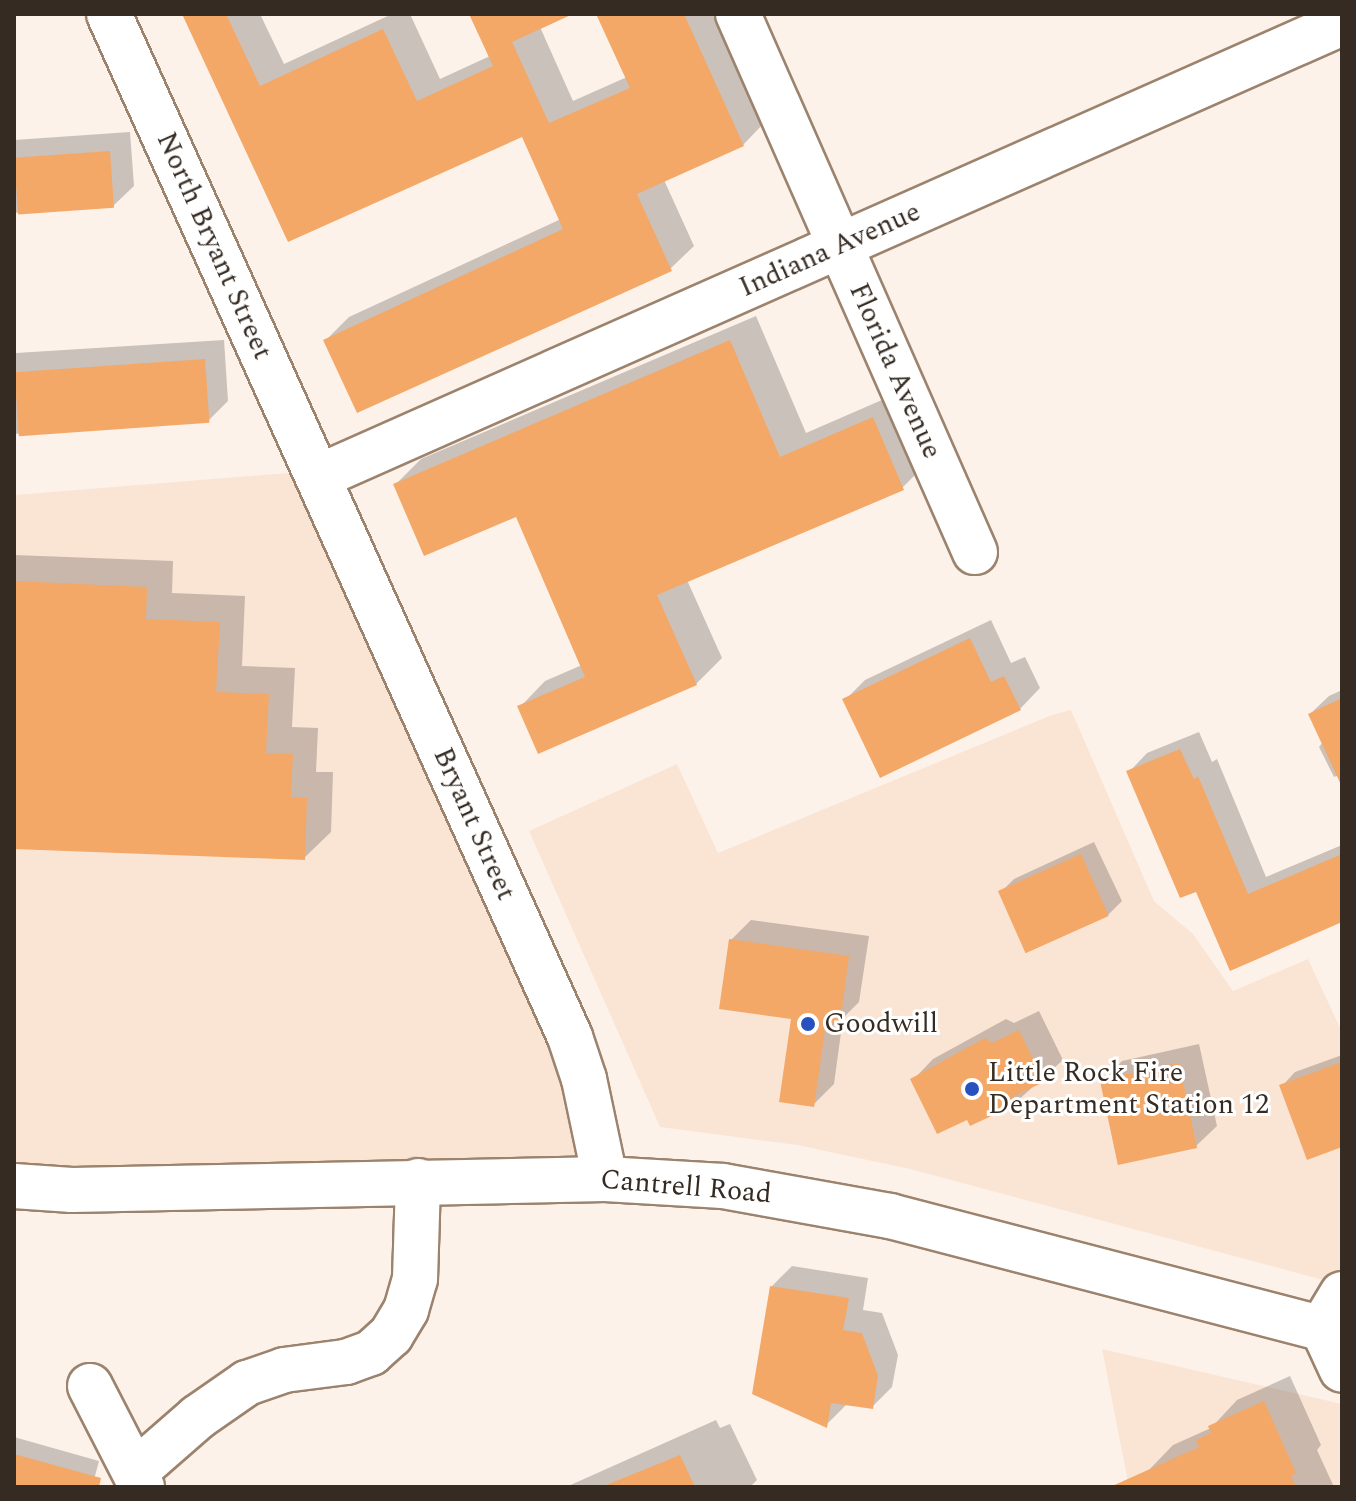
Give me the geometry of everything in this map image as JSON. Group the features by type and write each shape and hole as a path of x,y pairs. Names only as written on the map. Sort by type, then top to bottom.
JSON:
{"street":[{"name":"North Bryant Street","path":"109,14 318,477"},
{"name":"Florida Avenue","path":"738,14 975,552"},
{"name":"Indiana Avenue","path":"318,477 1342,23"},
{"name":"Bryant Street","path":"318,477 570,1037 584,1079 605,1179"},
{"name":"Cantrell Road","path":"14,1186 72,1190 605,1179 723,1186 875,1213 1335,1318"},
{"path":"90,1386 139,1480 198,1417 247,1383 284,1370 346,1362 371,1353 391,1335 406,1310 415,1279 418,1181"},
{"path":"1335,1318 1342,1370"}],"shaded area":[{"path":"288,473 411,684 605,1179 14,1186 14,495"},
{"path":"1071,710 1154,901 1193,934 1233,991 1308,959 1342,1032 1342,1285 910,1169 797,1145 660,1127 529,831 677,764 718,853 1052,715"},
{"path":"1102,1349 1342,1404 1342,1487 1129,1487"}],"building":[{"path":"182,14 226,14 260,86 383,29 417,101 493,66 469,14 573,14 512,42 549,123 630,88 596,14 684,14 744,146 637,194 672,271 357,413 323,340 563,229 522,137 288,242"},
{"path":"110,151 114,208 18,215 14,158"},
{"path":"730,340 780,457 873,417 904,490 657,595 697,685 538,754 517,706 585,677 516,517 424,556 393,484"},
{"path":"205,359 209,423 19,436 14,372"},
{"path":"14,581 147,587 146,619 220,622 216,692 269,694 266,753 293,754 291,797 307,798 305,860 14,849"},
{"path":"970,638 991,682 1004,676 1021,710 880,778 842,699"},
{"path":"1342,698 1342,787 1308,714"},
{"path":"1180,749 1194,779 1198,776 1248,894 1342,854 1342,922 1230,971 1196,892 1180,898 1126,771"},
{"path":"1081,854 1109,916 1026,953 998,891"},
{"name":"Goodwill","path":"729,939 849,956 840,1024 826,1023 814,1107 779,1102 791,1019 719,1009"},
{"name":"Little Rock Fire Department Station 12","path":"1019,1030 1044,1082 1014,1096 1017,1104 970,1126 967,1120 937,1134 910,1079 985,1038 992,1043"},
{"path":"1342,1062 1342,1147 1307,1160 1279,1085"},
{"path":"1179,1063 1197,1148 1118,1165 1100,1080"},
{"path":"770,1286 849,1298 843,1330 862,1333 878,1376 873,1409 831,1403 827,1428 752,1394"},
{"path":"1264,1401 1296,1473 1291,1476 1296,1487 1110,1487 1199,1447 1196,1440 1211,1433 1208,1426"},
{"path":"14,1454 101,1478 99,1487 14,1487"},
{"path":"680,1455 695,1487 604,1487 604,1486"}],"place":[{"name":"Goodwill","path":"808,1024"},
{"name":"Little Rock Fire Department Station 12","path":"972,1089"}]}
